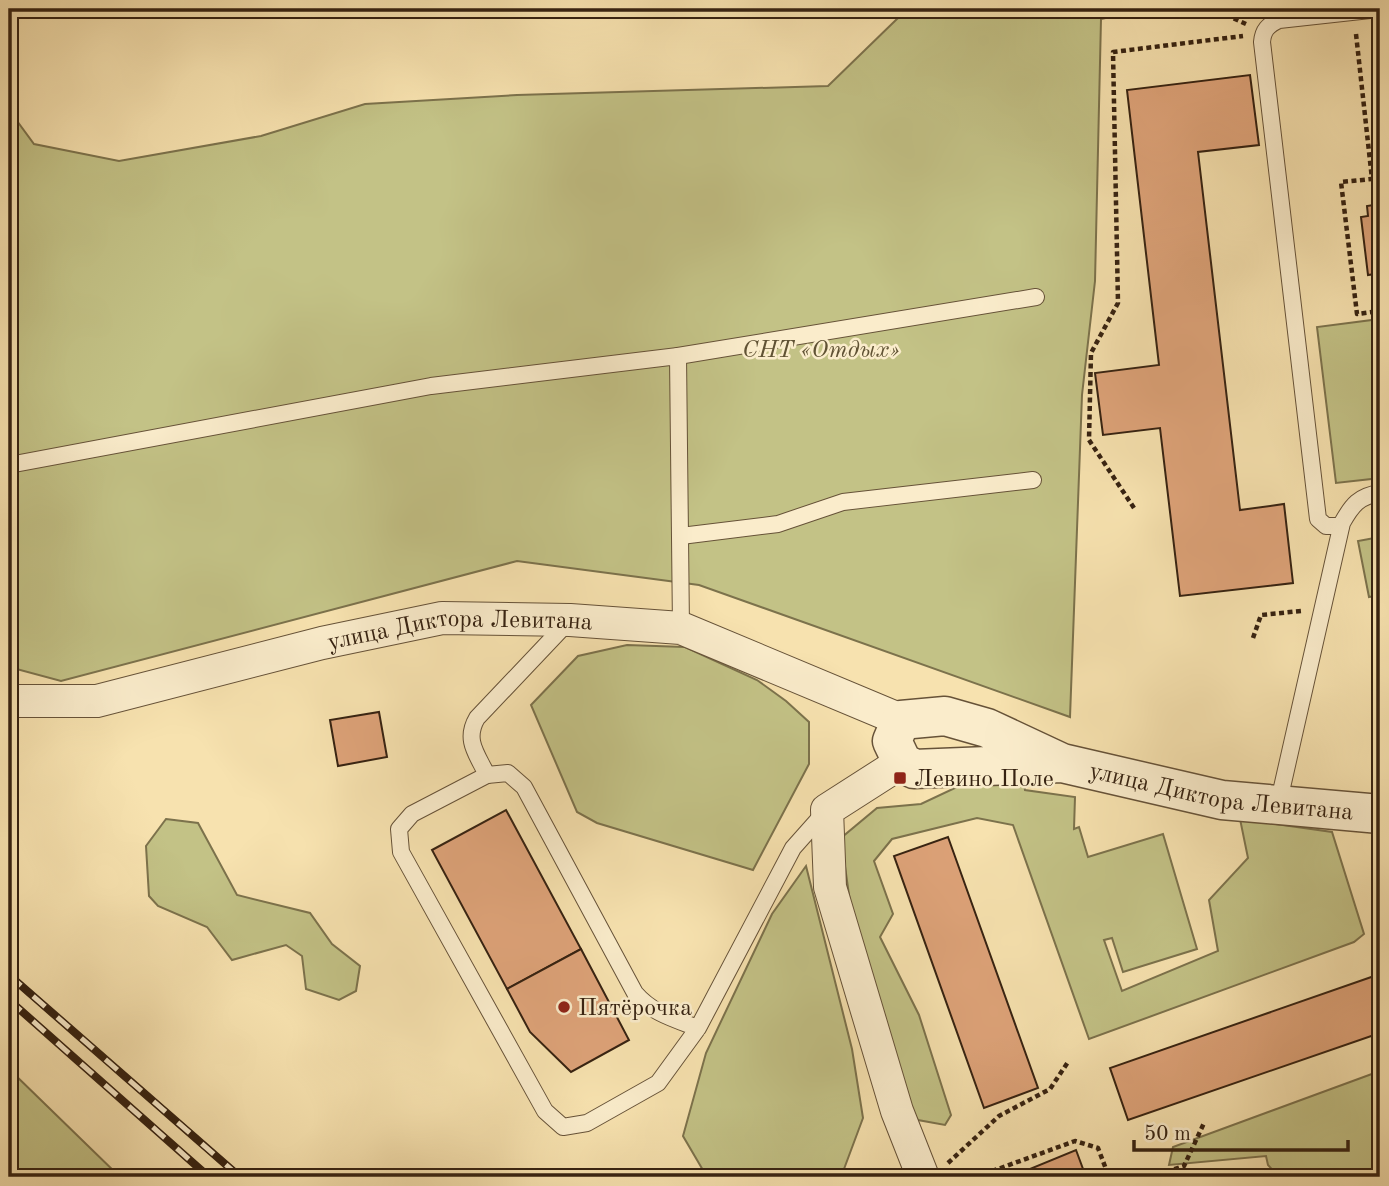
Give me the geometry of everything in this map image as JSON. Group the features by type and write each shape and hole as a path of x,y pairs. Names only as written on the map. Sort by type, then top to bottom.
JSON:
{"street":[{"name":"улица Диктора Левитана","path":"9,701 97,701 322,643 442,618 570,620 681,628 901,720 945,716 987,728 1062,763 1222,800 1380,814"},
{"path":"901,720 892,741 902,762 827,810 830,887 897,1111 932,1173"},
{"name":"улица Диктора Левитана","path":"902,762 914,769 1062,763"}],"lane":[{"path":"1341,526 1326,526 1318,519 1262,42 1264,32 1279,20 1379,9"},
{"path":"9,465 431,386 678,356 1036,297"},
{"path":"678,356 681,628"},
{"path":"681,536 778,524 843,502 1033,480"},
{"path":"1278,805 1341,526 1353,503 1380,493"},
{"path":"486,775 471,742 470,729 477,718 570,620"},
{"path":"698,1028 657,1013 635,993 524,787 508,773 486,775 412,814 399,829 401,852 545,1111 562,1127 587,1123 658,1083 698,1028 793,848 827,810"}],"path":[{"path":"1220,9 1240,23 1264,32"},
{"path":"1353,12 1372,178 1341,182 1357,314 1380,311"},
{"path":"1134,508 1089,440 1091,353 1118,303 1113,52 1264,32"},
{"path":"1253,638 1262,615 1322,608"},
{"path":"932,1173 999,1116 1050,1090 1068,1062"},
{"path":"1150,1177 1184,1166 1204,1123"},
{"path":"976,1177 1075,1141 1098,1148 1110,1177"}],"green space":[{"name":"СНТ «Отдых»","path":"982,9 1147,9 1101,19 1095,281 1082,395 1070,717 699,585 517,561 61,681 9,667 9,110 34,144 119,161 261,136 365,104 517,95 828,86 899,17"},
{"path":"1380,319 1380,478 1336,483 1317,327"},
{"path":"1380,537 1380,595 1369,597 1358,541"},
{"path":"627,645 685,647 757,680 809,722 809,764 753,870 597,823 577,812 531,705 578,656"},
{"path":"993,770 1022,775 1025,790 1075,797 1074,829 1079,827 1088,857 1163,834 1197,949 1123,972 1112,938 1104,940 1122,991 1218,951 1209,900 1248,858 1240,819 1332,832 1364,934 1354,942 1089,1039 1013,825 977,818 892,839 874,861 893,914 880,937 919,1015 951,1115 945,1125 918,1120 904,1099 856,945 841,838 877,808 921,804"},
{"path":"166,819 198,823 237,895 310,913 332,944 360,966 356,991 339,1000 306,989 302,956 286,945 232,960 207,927 158,906 149,896 146,846"},
{"path":"806,866 852,1049 863,1118 841,1177 707,1177 683,1136 706,1053 772,914"},
{"path":"9,1069 120,1177 9,1177"},
{"path":"1380,1071 1380,1177 1279,1177 1268,1165 1266,1156 1169,1165 1173,1147"}],"building":[{"path":"1250,75 1259,145 1198,152 1240,510 1284,504 1293,583 1180,596 1160,428 1103,435 1095,373 1159,365 1127,90"},
{"path":"1380,204 1380,283 1376,284 1375,274 1368,275 1361,217 1368,216 1367,206"},
{"path":"379,712 387,757 338,766 330,720"},
{"path":"506,810 581,949 507,989 432,850"},
{"path":"948,837 1038,1088 984,1108 894,856"},
{"path":"581,949 629,1040 571,1072 530,1032 507,989"},
{"path":"1380,974 1380,1033 1128,1120 1110,1068"},
{"path":"1076,1150 1086,1177 1021,1177 1020,1173"}],"railway":[{"path":"9,975 240,1177"},
{"path":"9,1000 209,1177"}],"place":[{"name":"Левино Поле","path":"900,778"},
{"name":"Пятёрочка","path":"564,1007"}]}
